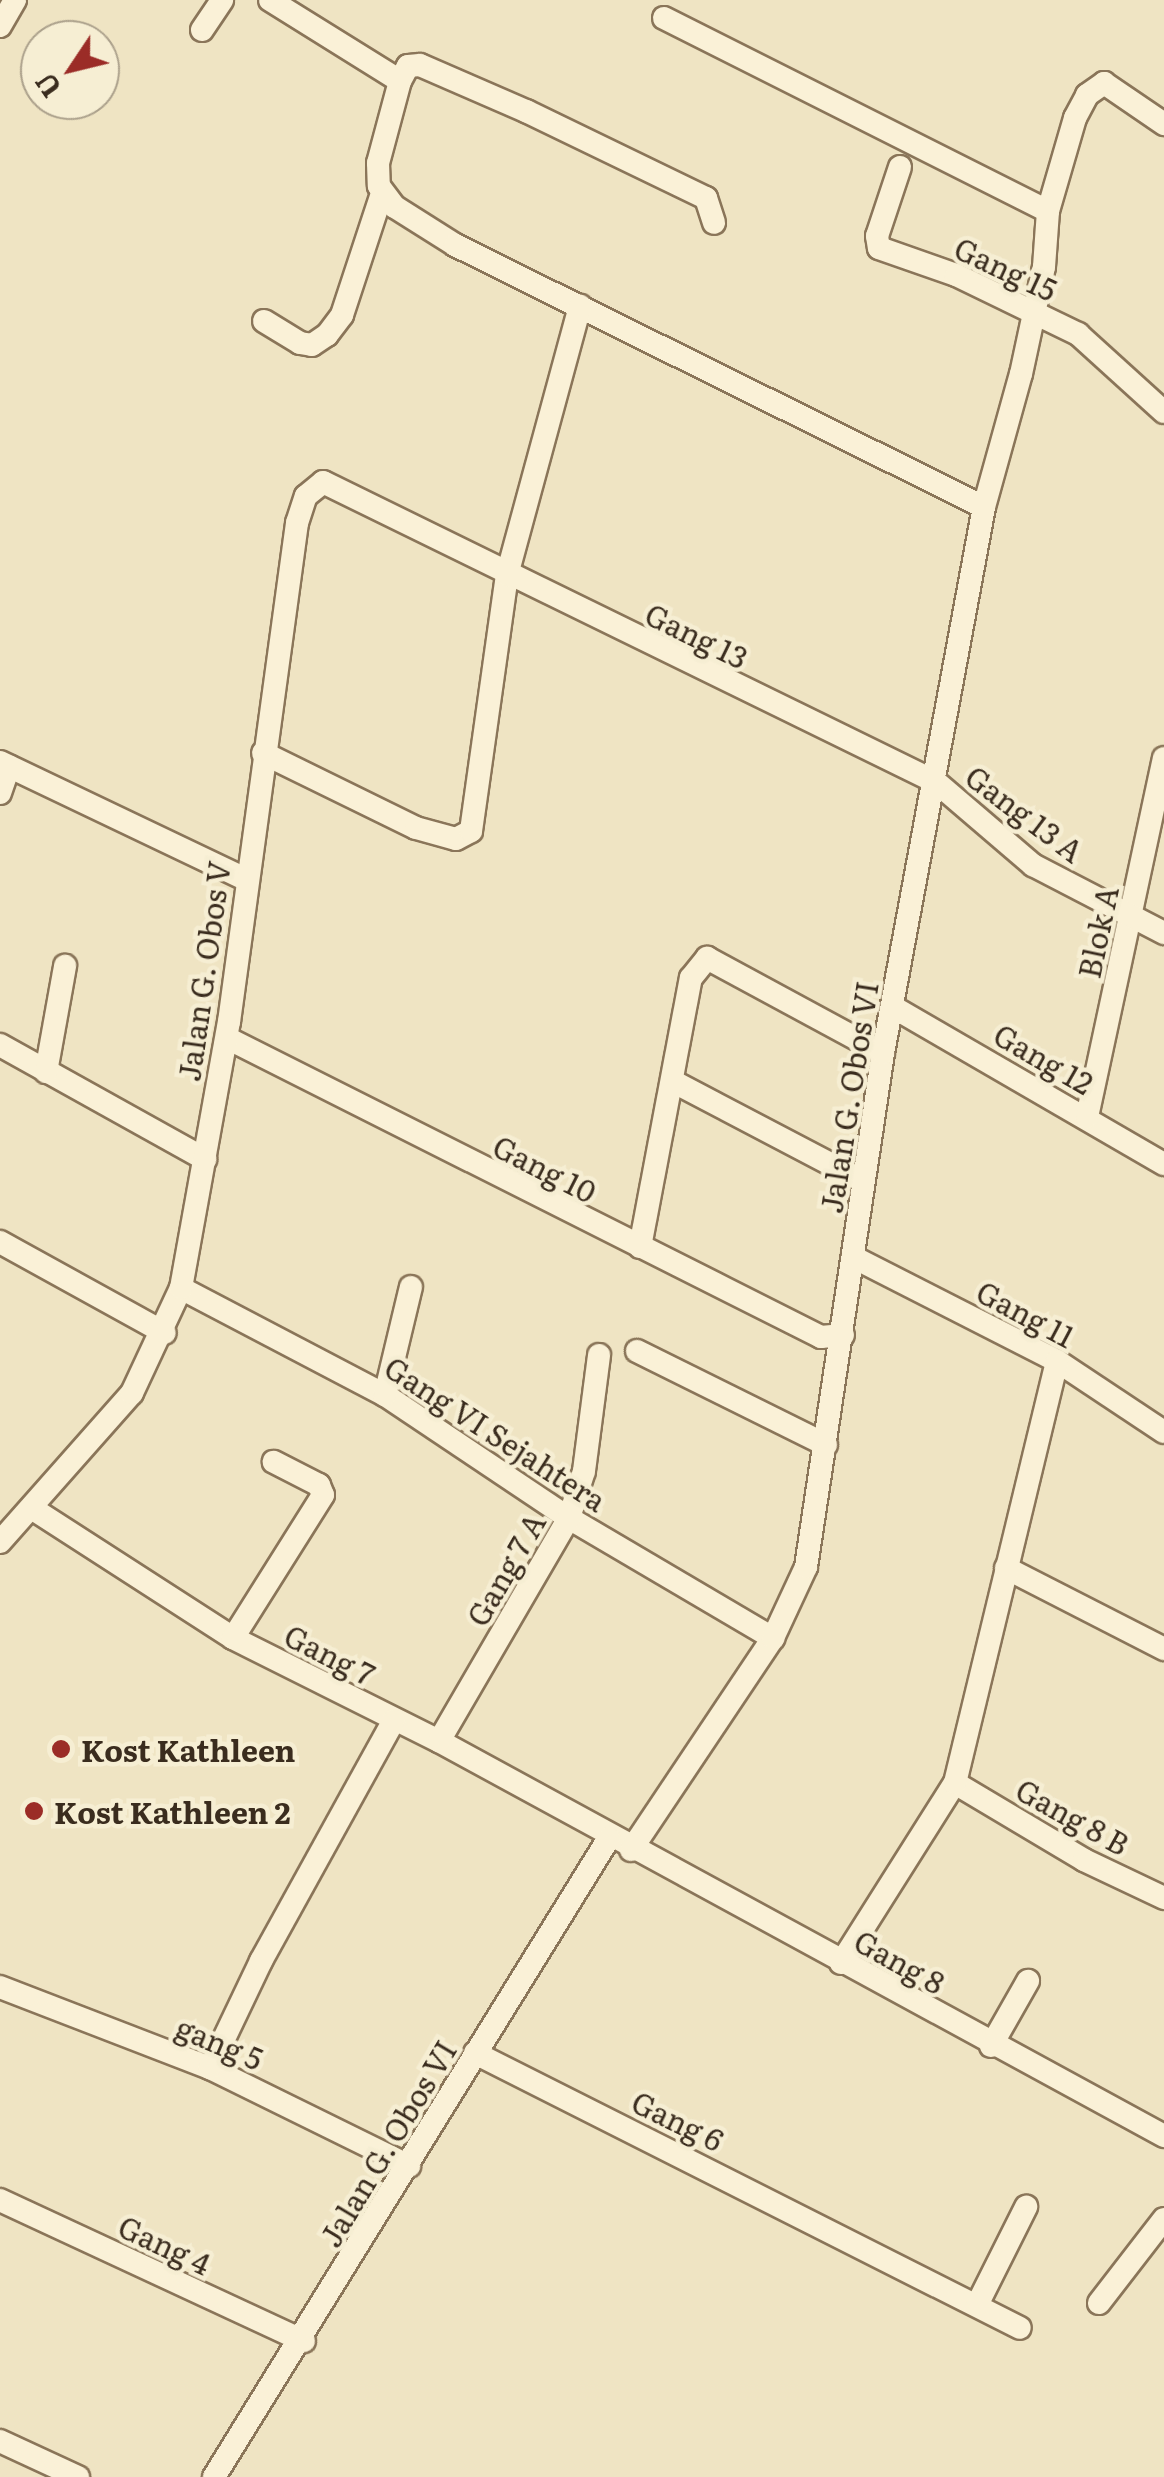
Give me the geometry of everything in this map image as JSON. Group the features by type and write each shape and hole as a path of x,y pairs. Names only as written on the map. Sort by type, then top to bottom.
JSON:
{"street":[{"path":"0,26 15,0"},
{"path":"202,30 222,0"},
{"path":"270,0 400,81"},
{"path":"664,18 1048,210"},
{"path":"264,321 300,343 312,345 328,336 342,314 382,194 378,163 400,81 408,66 420,65 526,111 706,198 714,222"},
{"name":"Jalan G. Obos VI","path":"632,1850 774,1638 806,1567 883,1053 984,508 1034,314 1048,210 1075,118 1087,95 1104,83 1164,124"},
{"name":"Gang 15","path":"900,166 877,246 1078,334 1164,412"},
{"path":"382,194 436,236 984,508"},
{"path":"264,753 416,828 449,838 469,835 485,762 508,575 580,306"},
{"name":"Jalan G. Obos V","path":"0,1542 110,1422 165,1333 182,1288 227,1038 264,753 306,496 330,482 435,535"},
{"name":"Gang 13","path":"435,535 508,575 936,782"},
{"name":"Blok A","path":"1087,1118 1164,758"},
{"path":"0,793 4,764 247,880"},
{"name":"Gang 13 A","path":"936,782 1033,865 1130,919 1164,933"},
{"path":"640,1247 676,1083 691,978 707,958 883,1053"},
{"path":"46,1072 65,966"},
{"name":"Gang 12","path":"893,1007 1164,1164"},
{"name":"Gang 10","path":"227,1038 821,1337 843,1335"},
{"path":"0,1045 205,1159"},
{"path":"676,1083 863,1181"},
{"path":"0,1242 165,1333"},
{"name":"Gang 11","path":"853,1257 1057,1361 1164,1432"},
{"path":"384,1394 411,1287"},
{"name":"Gang VI Sejahtera","path":"182,1288 384,1394 569,1518 774,1638"},
{"path":"637,1351 826,1445"},
{"name":"Gang 7 A","path":"439,1741 569,1518 584,1471 600,1355"},
{"path":"841,1963 955,1783 1057,1361"},
{"path":"234,1638 323,1495 320,1485 274,1462"},
{"name":"Gang 7","path":"33,1509 234,1638 439,1741 609,1838"},
{"path":"1006,1568 1164,1648"},
{"path":"210,2068 261,1961 394,1720"},
{"name":"Gang 8 B","path":"955,1783 1084,1860 1164,1898"},
{"name":"Jalan G. Obos VI","path":"214,2477 304,2342 475,2053 609,1838"},
{"name":"Gang 8","path":"609,1838 1164,2136"},
{"path":"992,2046 1028,1980"},
{"name":"gang 5","path":"0,1987 210,2068 409,2166"},
{"name":"Gang 6","path":"475,2053 854,2240 1020,2328"},
{"name":"Gang 4","path":"0,2200 304,2342"},
{"path":"976,2305 1026,2208"},
{"path":"1099,2303 1164,2220"},
{"path":"0,2441 78,2477"}],"place":[{"name":"Kost Kathleen","path":"61,1749"},
{"name":"Kost Kathleen 2","path":"34,1811"}]}
